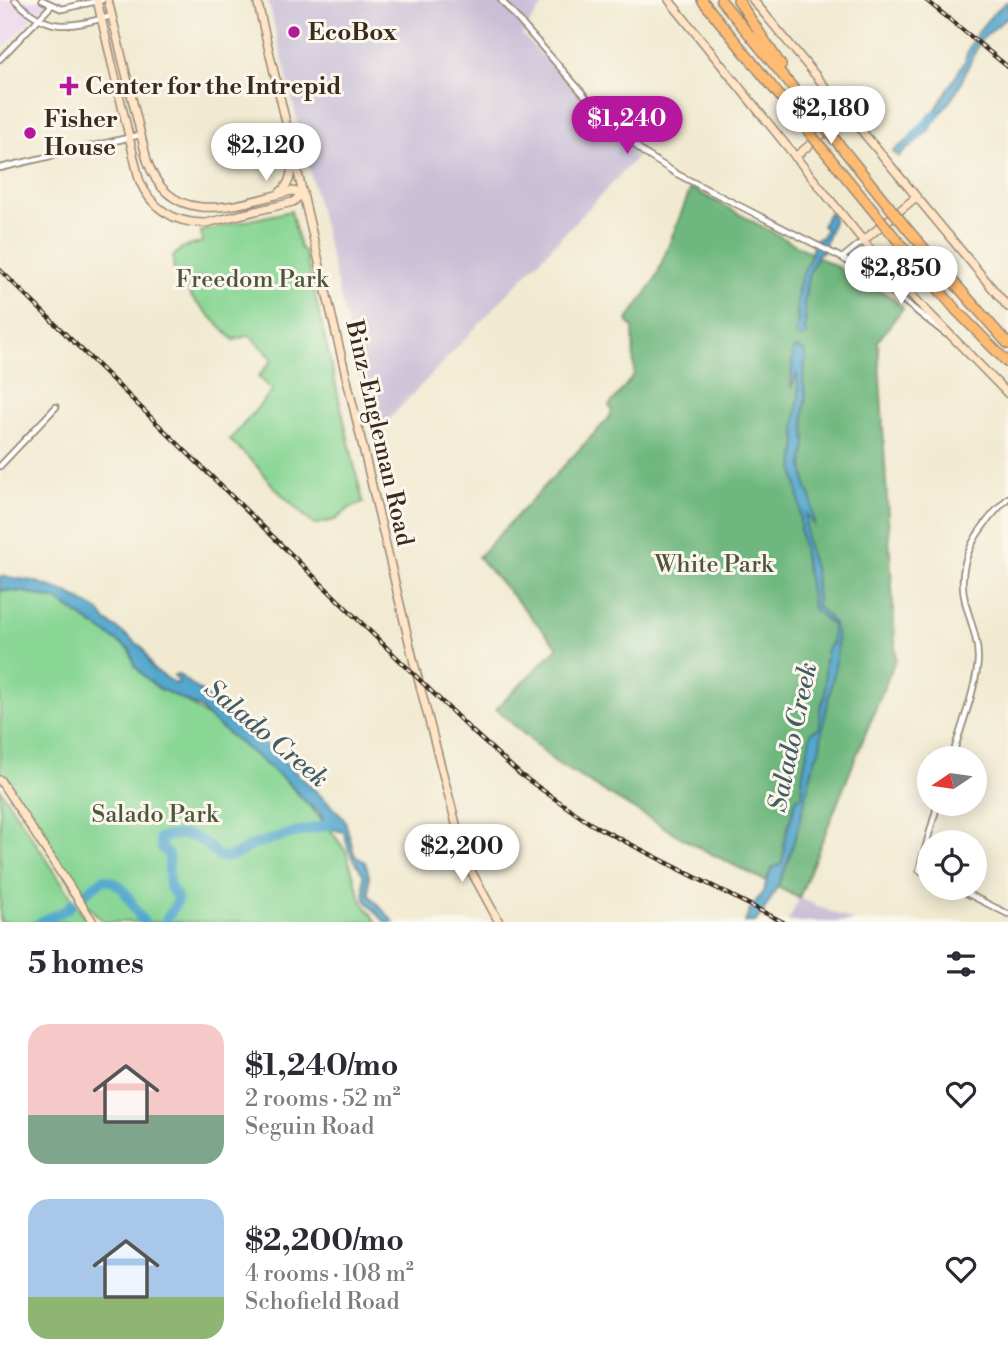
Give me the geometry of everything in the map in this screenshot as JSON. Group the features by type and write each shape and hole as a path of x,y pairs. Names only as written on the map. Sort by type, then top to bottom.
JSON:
{"highway":[{"path":"695,0 719,20"},
{"path":"702,0 956,310 1008,363"},
{"path":"721,0 909,231 1008,344"},
{"path":"738,0 807,104"},
{"path":"968,300 1008,336"}],"street":[{"path":"15,0 38,20 49,24 66,26 112,16"},
{"path":"42,0 51,6 69,8 99,0 129,137 145,191 157,206 174,218 193,223 212,222 293,202 303,193"},
{"path":"108,0 146,160 155,179 169,194 187,205 215,209 292,191 303,193"},
{"name":"Binz-Engleman Road","path":"257,0 416,670 458,833 470,869 499,922"},
{"path":"502,0 599,112 644,153 677,174 842,258 878,281 964,349"},
{"path":"669,0 863,241 919,304 1008,394"},
{"path":"754,0 915,198 1008,307"},
{"path":"0,59 51,6"},
{"path":"795,157 848,113"},
{"path":"0,168 141,135"},
{"path":"278,194 286,188 294,155"},
{"path":"842,258 915,198"},
{"path":"0,466 55,407"},
{"path":"955,746 977,665 975,632 963,592 964,565 969,548 981,526 1008,498"},
{"path":"0,780 93,922"},
{"path":"980,900 1008,914"}],"shaded area":[{"path":"0,0 67,0 43,7 0,51"},
{"path":"268,0 547,0 522,34 637,157 374,435"},
{"path":"799,898 855,922 788,922"}],"green space":[{"name":"White Park","path":"691,188 890,296 903,308 878,341 896,658 799,898 694,845 555,762 496,709 558,647 478,557 609,418 612,410 609,406 634,375 633,328 627,321 655,280"},
{"name":"Freedom Park","path":"291,211 300,248 305,252 363,503 350,508 335,520 314,525 230,440 273,390 258,377 273,359 249,335 234,340 193,299 174,272 173,257 182,248 203,242 201,231"},
{"name":"Salado Park","path":"0,590 25,592 57,600 76,612 130,650 135,666 158,688 186,701 238,739 286,781 328,826 346,852 362,902 377,922 103,922 79,896 0,774"},
{"path":"0,789 88,922 0,922"}],"water":[{"path":"1008,1 1008,16 980,41 957,91 927,132 898,157 893,151 924,129 965,61 976,36 994,13"},
{"path":"831,213 834,218 823,251 818,254 808,276 804,305 804,328 807,336 799,337 795,334 798,324 799,286 814,241 822,237 826,229 822,226"},
{"path":"793,349 804,351 806,357 803,380 806,395 806,442 803,466 811,496 814,525 806,514 806,540 815,572 817,607 830,618 835,627 837,653 820,749 786,865 768,904 755,922 745,922 763,892 771,869 781,864 796,799 803,795 802,779 811,732 820,728 820,709 825,696 825,662 827,649 832,643 832,625 813,609 800,530 800,505 794,468 799,397 797,373 791,388"},
{"path":"0,576 33,581 66,592 99,611 104,619 143,648 153,669 176,684 179,682 174,675 178,674 243,723 340,814 345,821 355,856 365,862 369,876 369,895 394,922 385,922 365,900 363,874 349,851 344,832 327,828 319,812 286,781 209,718 201,708 158,688 147,679 135,666 130,650 57,600 25,592 0,590"}],"waterway":[{"name":"Salado Creek","path":"912,140 935,115"},
{"path":"165,922 177,902 177,897 169,885 169,855 161,847 160,838 189,835 206,844 218,855 227,857 263,842 337,823"},
{"path":"81,896 104,879 113,882 128,896 144,922"},
{"path":"40,922 66,910 72,904"}],"railway":[{"path":"926,0 1008,67"},
{"path":"0,270 472,731 521,775 591,824 783,922"}],"place":[{"name":"EcoBox","path":"294,32"},
{"name":"Center for the Intrepid","path":"69,86"},
{"name":"Fisher House","path":"30,133"}]}
